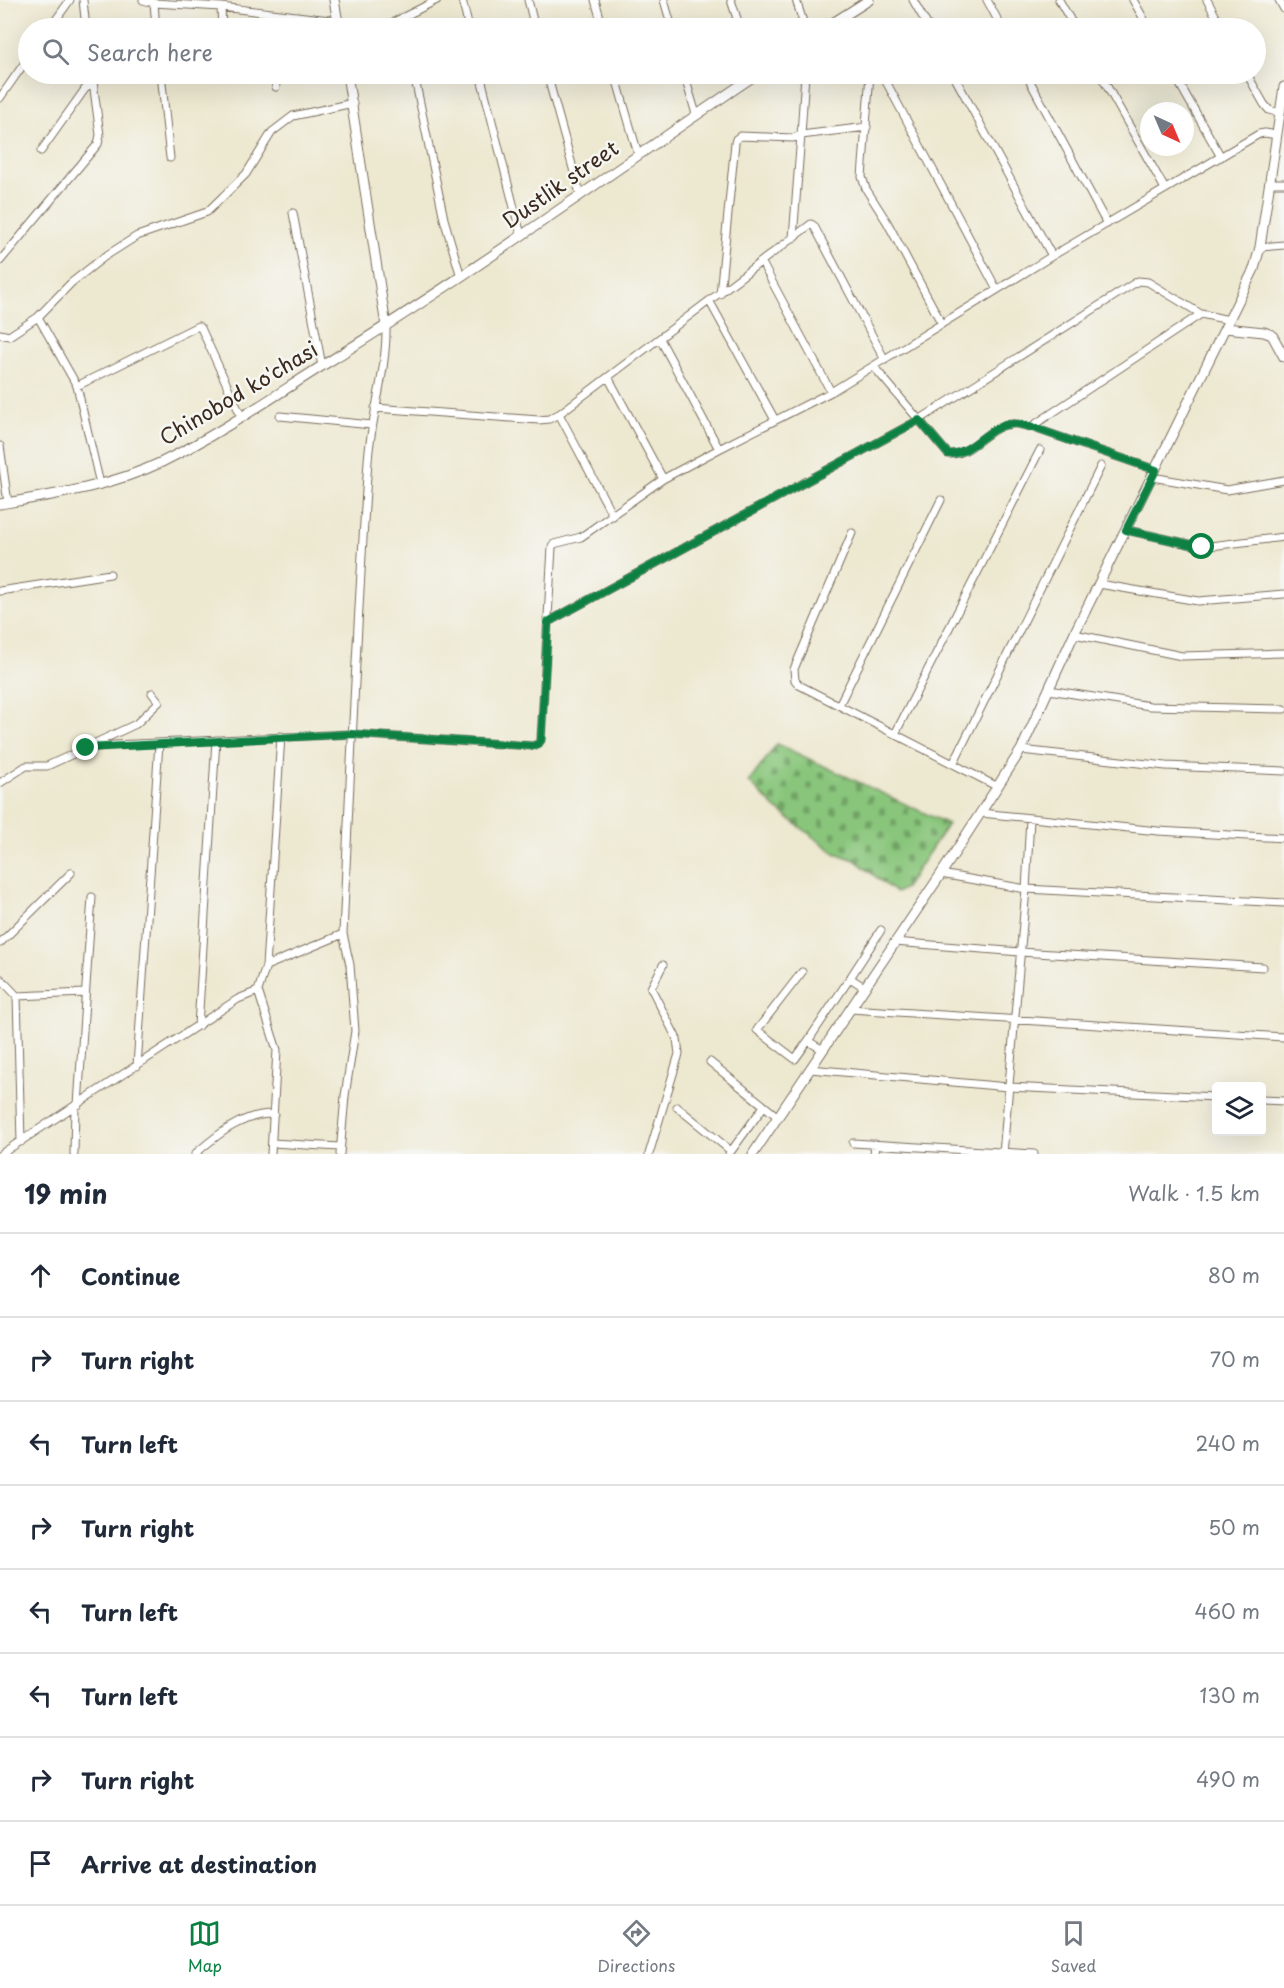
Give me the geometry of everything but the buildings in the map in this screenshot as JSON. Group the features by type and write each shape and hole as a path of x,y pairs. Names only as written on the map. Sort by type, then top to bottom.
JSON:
{"street":[{"path":"57,18 70,0"},
{"path":"83,0 85,18"},
{"path":"143,0 154,3 221,7 299,18"},
{"path":"334,0 338,18"},
{"path":"417,0 419,9"},
{"path":"403,17 437,0"},
{"path":"462,0 466,18"},
{"path":"528,0 532,18"},
{"path":"595,0 600,18"},
{"path":"664,0 669,18"},
{"path":"731,0 737,18"},
{"path":"796,0 802,18"},
{"path":"838,18 858,3 869,0"},
{"path":"913,0 923,18"},
{"path":"987,0 997,18"},
{"path":"1059,0 1069,18"},
{"path":"1133,0 1143,18"},
{"path":"1207,0 1217,18"},
{"path":"1279,0 1284,9"},
{"path":"154,3 155,18"},
{"path":"221,7 222,18"},
{"path":"271,13 271,18"},
{"path":"0,98 18,72"},
{"path":"41,151 91,84"},
{"path":"0,261 98,144 100,135 93,84"},
{"path":"162,84 170,158"},
{"path":"272,1143 340,1150 355,1031 350,965 343,934 351,734 368,458 375,408 387,352 386,326 349,84"},
{"path":"416,84 444,219 461,277"},
{"path":"482,84 520,235"},
{"path":"551,84 580,194"},
{"path":"618,84 638,154"},
{"path":"687,84 696,114"},
{"name":"Dustlik street","path":"386,326 461,277 740,84"},
{"path":"793,238 804,84"},
{"path":"869,84 862,177 866,189 887,222 942,324"},
{"path":"887,84 997,290"},
{"path":"958,84 1052,256"},
{"path":"1031,84 1107,224"},
{"path":"1106,84 1165,189"},
{"path":"1180,84 1221,157"},
{"path":"1253,84 1269,110 1280,112"},
{"path":"753,1154 941,874 1021,750 1074,634 1254,269 1260,247 1284,87"},
{"path":"0,334 9,336 38,317 71,283 104,257 137,236 207,212 246,174 273,132 293,116 353,103"},
{"path":"720,294 736,139 740,136 793,138 867,127"},
{"path":"86,748 351,734 533,746 538,744 541,740 552,547 557,542 581,537 663,479 831,392 1052,256 1259,134 1277,135"},
{"path":"1270,183 1284,183"},
{"path":"293,213 322,366"},
{"path":"375,408 549,419 559,414 710,302 808,226 814,226 885,360"},
{"path":"1260,247 1284,245"},
{"path":"762,263 831,392"},
{"path":"548,622 919,420 1138,281 1148,282 1201,314 1227,324 1272,335 1284,357"},
{"path":"710,302 775,420"},
{"path":"1031,427 1201,314"},
{"path":"38,317 77,386 100,484"},
{"path":"77,386 198,326 201,328 242,418"},
{"name":"Chinobod ko'chasi","path":"4,504 100,484 160,462 242,418 386,326"},
{"path":"660,339 719,448"},
{"path":"874,367 948,454 957,455 994,430 1011,423 1031,427 1154,473 1227,490 1284,480"},
{"path":"608,377 663,479"},
{"path":"559,414 613,516"},
{"path":"280,416 372,425"},
{"path":"0,446 4,504"},
{"path":"895,734 1040,450"},
{"path":"953,764 1101,466"},
{"path":"839,705 941,500"},
{"path":"1126,530 1202,547 1284,537"},
{"path":"852,533 794,669 795,680 799,685 998,787"},
{"path":"0,591 110,574"},
{"path":"1099,584 1198,601 1284,594"},
{"path":"1074,634 1182,656 1284,653"},
{"path":"1049,690 1150,706 1284,709"},
{"path":"0,783 26,766 47,766 136,724 159,702 152,693"},
{"path":"271,1154 277,1050 258,991 266,966 280,736"},
{"path":"198,1026 216,740"},
{"path":"137,1066 159,743"},
{"path":"1021,750 1166,766 1284,771"},
{"path":"981,813 1158,831 1284,838"},
{"path":"1003,1153 1030,819"},
{"path":"0,944 70,873"},
{"path":"941,874 1026,889 1284,903"},
{"path":"74,1154 92,897"},
{"path":"802,972 757,1030 795,1059 881,930"},
{"path":"266,966 343,934"},
{"path":"894,942 1263,967"},
{"path":"648,1154 679,1047 651,988 663,964"},
{"path":"0,978 17,996 21,1142"},
{"path":"850,978 864,987"},
{"path":"1,1154 10,1152 21,1142 238,999 258,991"},
{"path":"17,996 85,993"},
{"path":"850,1009 1284,1037"},
{"path":"808,1041 823,1050"},
{"path":"710,1062 778,1117"},
{"path":"810,1069 1008,1087 1212,1097"},
{"path":"1266,1100 1284,1101"},
{"path":"676,1107 730,1153 764,1106"},
{"path":"195,1154 226,1130 244,1120 261,1114 274,1114"},
{"path":"853,1143 1034,1154"},
{"path":"874,1154 875,1144"}],"green space":[{"path":"777,744 948,824 905,888 896,893 855,860 835,853 775,808 749,782"}],"route":[{"path":"86,748 351,734 533,746 541,740 548,622 919,420 948,454 957,455 994,430 1011,423 1031,427 1156,470 1126,530 1202,547"}]}
